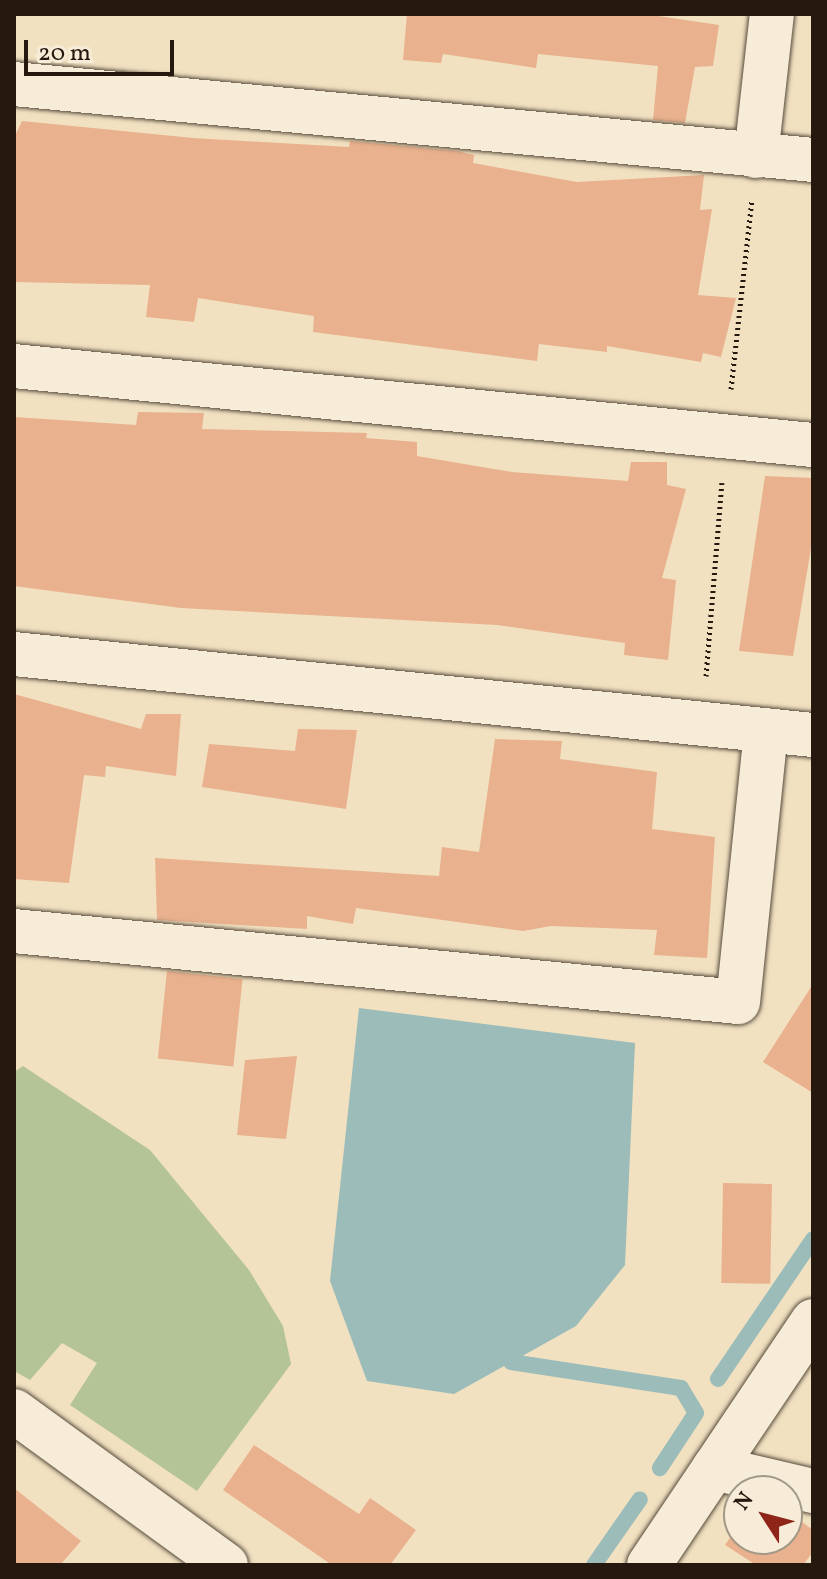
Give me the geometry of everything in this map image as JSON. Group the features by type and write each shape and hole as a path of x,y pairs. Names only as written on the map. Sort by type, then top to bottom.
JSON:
{"street":[{"path":"756,156 772,14"},
{"path":"14,84 813,160"},
{"path":"14,366 813,445"},
{"path":"14,654 813,735"},
{"path":"14,931 738,1002 766,730"},
{"path":"649,1565 813,1321"},
{"path":"14,1411 222,1564"},
{"path":"714,1468 813,1491"}],"green space":[{"path":"23,1066 150,1150 249,1270 283,1326 291,1364 197,1491 70,1405 97,1363 62,1343 30,1380 14,1371 14,1072"}],"water":[{"path":"359,1008 635,1043 625,1265 576,1326 454,1394 367,1381 330,1281"}],"building":[{"path":"407,14 645,14 719,25 713,66 695,67 685,123 653,120 658,66 538,54 536,68 443,54 441,63 403,60"},
{"path":"22,121 193,138 349,147 350,141 457,151 474,155 473,163 577,182 704,175 700,210 712,209 698,295 736,298 721,357 703,353 701,362 607,346 607,352 539,344 537,361 313,332 314,316 198,298 194,322 146,317 150,285 14,282 14,138"},
{"path":"138,412 204,413 202,429 367,433 366,438 417,442 417,456 512,472 628,481 631,462 667,462 667,485 686,489 662,578 676,580 668,660 624,655 625,643 497,625 181,608 14,586 14,417 136,425"},
{"path":"765,476 813,478 813,536 793,656 739,651"},
{"path":"14,694 141,729 146,714 181,714 176,776 106,766 105,777 84,775 69,883 14,879"},
{"path":"298,729 357,730 346,809 202,787 209,744 295,751"},
{"path":"495,739 562,741 560,759 657,772 652,829 715,837 707,958 654,955 657,930 551,926 523,931 356,908 353,924 307,916 307,929 157,920 155,858 439,876 442,847 479,852"},
{"path":"167,971 243,979 233,1066 158,1059"},
{"path":"813,984 813,1093 763,1062"},
{"path":"297,1056 286,1139 237,1135 245,1060"},
{"path":"723,1183 772,1184 770,1284 721,1283"},
{"path":"254,1445 359,1514 370,1498 416,1530 390,1565 332,1565 223,1490"},
{"path":"14,1488 81,1541 60,1565 14,1565"},
{"path":"803,1523 813,1530 813,1552 803,1565 756,1565 740,1555 803,1555"}],"waterway":[{"path":"718,1379 813,1239"},
{"path":"511,1362 681,1388 696,1413 660,1468"},
{"path":"594,1565 640,1499"}]}
